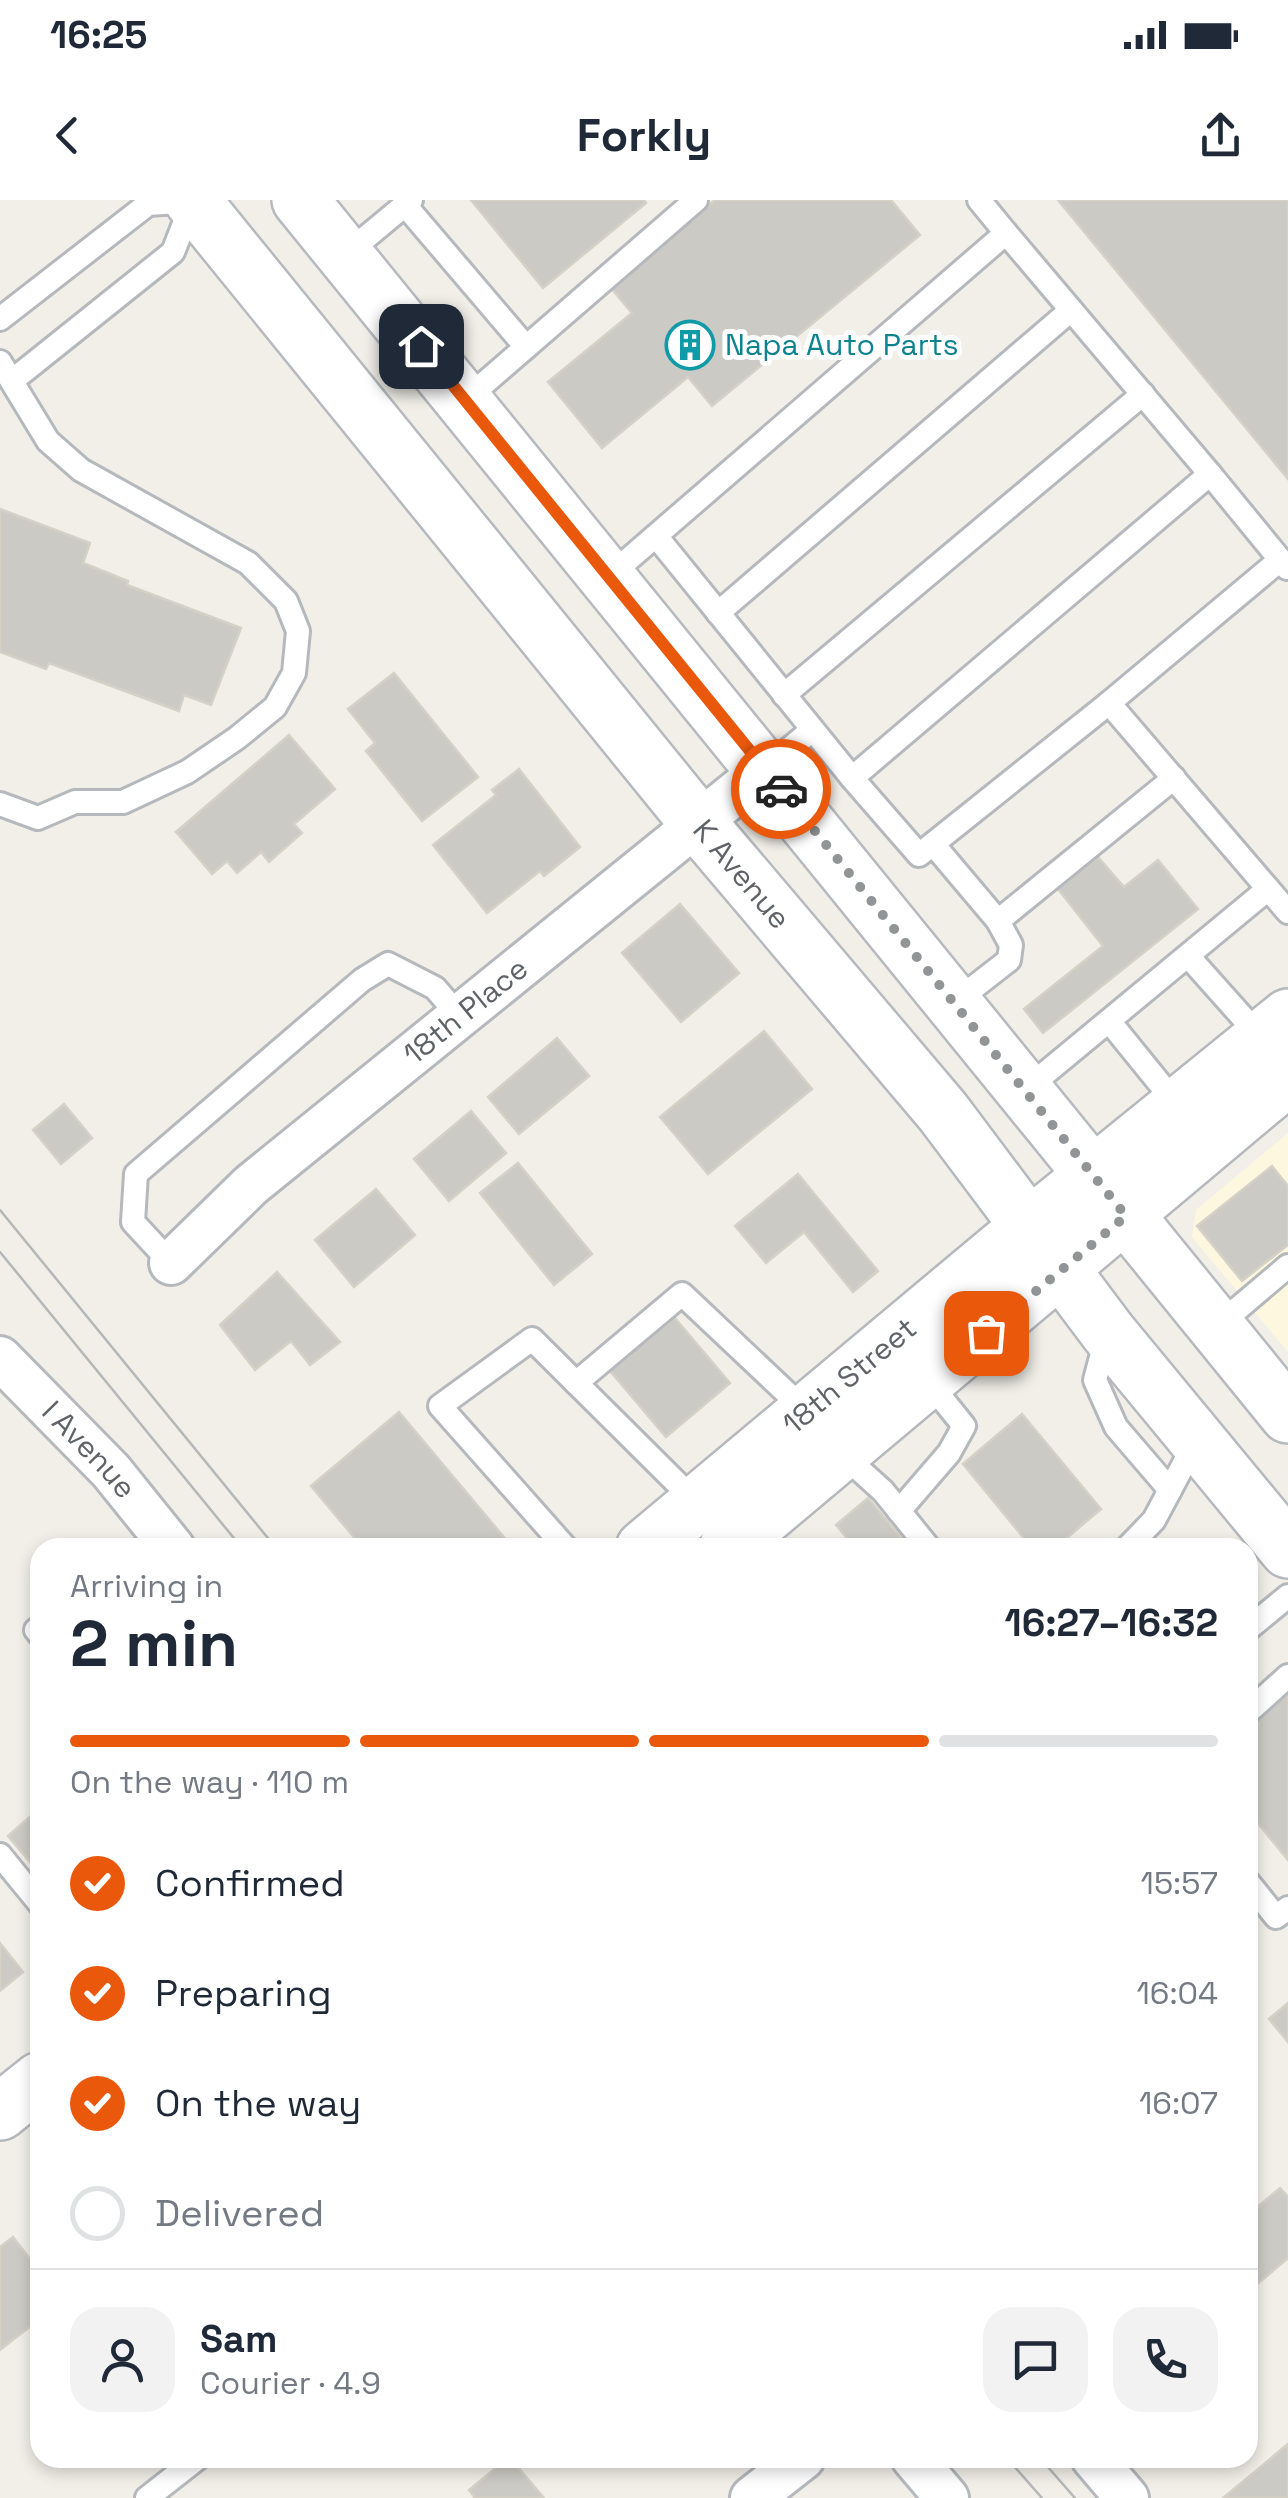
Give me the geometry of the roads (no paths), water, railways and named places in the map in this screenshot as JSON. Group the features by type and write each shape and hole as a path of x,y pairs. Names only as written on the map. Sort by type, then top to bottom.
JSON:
{"main road":[{"name":"K Avenue","path":"193,200 699,824 944,1112 1108,1332 1288,1550"},
{"path":"300,200 1288,1416"},
{"name":"18th Street","path":"740,1538 1062,1270 1110,1195 1178,1106 1279,1045"},
{"name":"18th Street","path":"655,1538 1029,1226 1110,1195 1279,1045"},
{"path":"0,2112 30,2088"}],"street":[{"name":"18th Place","path":"171,1262 252,1185 765,769"},
{"name":"I Avenue","path":"0,1358 111,1471 155,1538"},
{"path":"752,2498 790,2468"},
{"path":"922,2468 947,2498"},
{"path":"1102,2468 1127,2498"}],"lane":[{"path":"0,319 148,204 193,200 172,252 7,371 48,441 81,470 248,563 286,601 298,632 294,673 275,707 187,772 123,802 75,802 38,818 0,804"},
{"path":"465,400 696,200"},
{"path":"656,536 812,730 919,855 1284,565 979,200"},
{"path":"346,254 408,202 526,347"},
{"path":"608,576 1006,234"},
{"path":"718,614 1071,310"},
{"path":"784,696 1143,394"},
{"path":"852,778 1210,474"},
{"path":"1109,703 1288,912"},
{"path":"765,769 812,730"},
{"path":"998,921 1174,778"},
{"path":"933,844 998,921 1011,944 1009,960 954,1002"},
{"path":"1025,1090 1268,889"},
{"path":"1188,956 1279,1045"},
{"path":"171,1262 133,1222 136,1174 362,980 388,964 435,988 460,1018"},
{"path":"1109,1021 1178,1106"},
{"path":"1216,1327 1288,1266"},
{"path":"576,1383 682,1294 807,1412"},
{"path":"1108,1332 1095,1380 1116,1427 1170,1490"},
{"path":"557,1538 440,1406 532,1339 696,1502"},
{"path":"899,1511 950,1452 964,1426 928,1382"},
{"path":"1136,1538 1154,1520 1197,1440"},
{"path":"842,1454 883,1491 921,1538"},
{"path":"1258,1621 1288,1596"},
{"path":"1258,1703 1288,1676"},
{"path":"0,1855 30,1892"},
{"path":"1258,1894 1276,1917 1288,1908"},
{"path":"148,2498 186,2468"}],"tram line":[{"path":"0,1210 268,1538"},
{"path":"0,1252 234,1538"},
{"path":"1016,2468 1042,2498"},
{"path":"1049,2468 1075,2498"}],"place":[{"name":"Napa Auto Parts","path":"690,345"}]}
